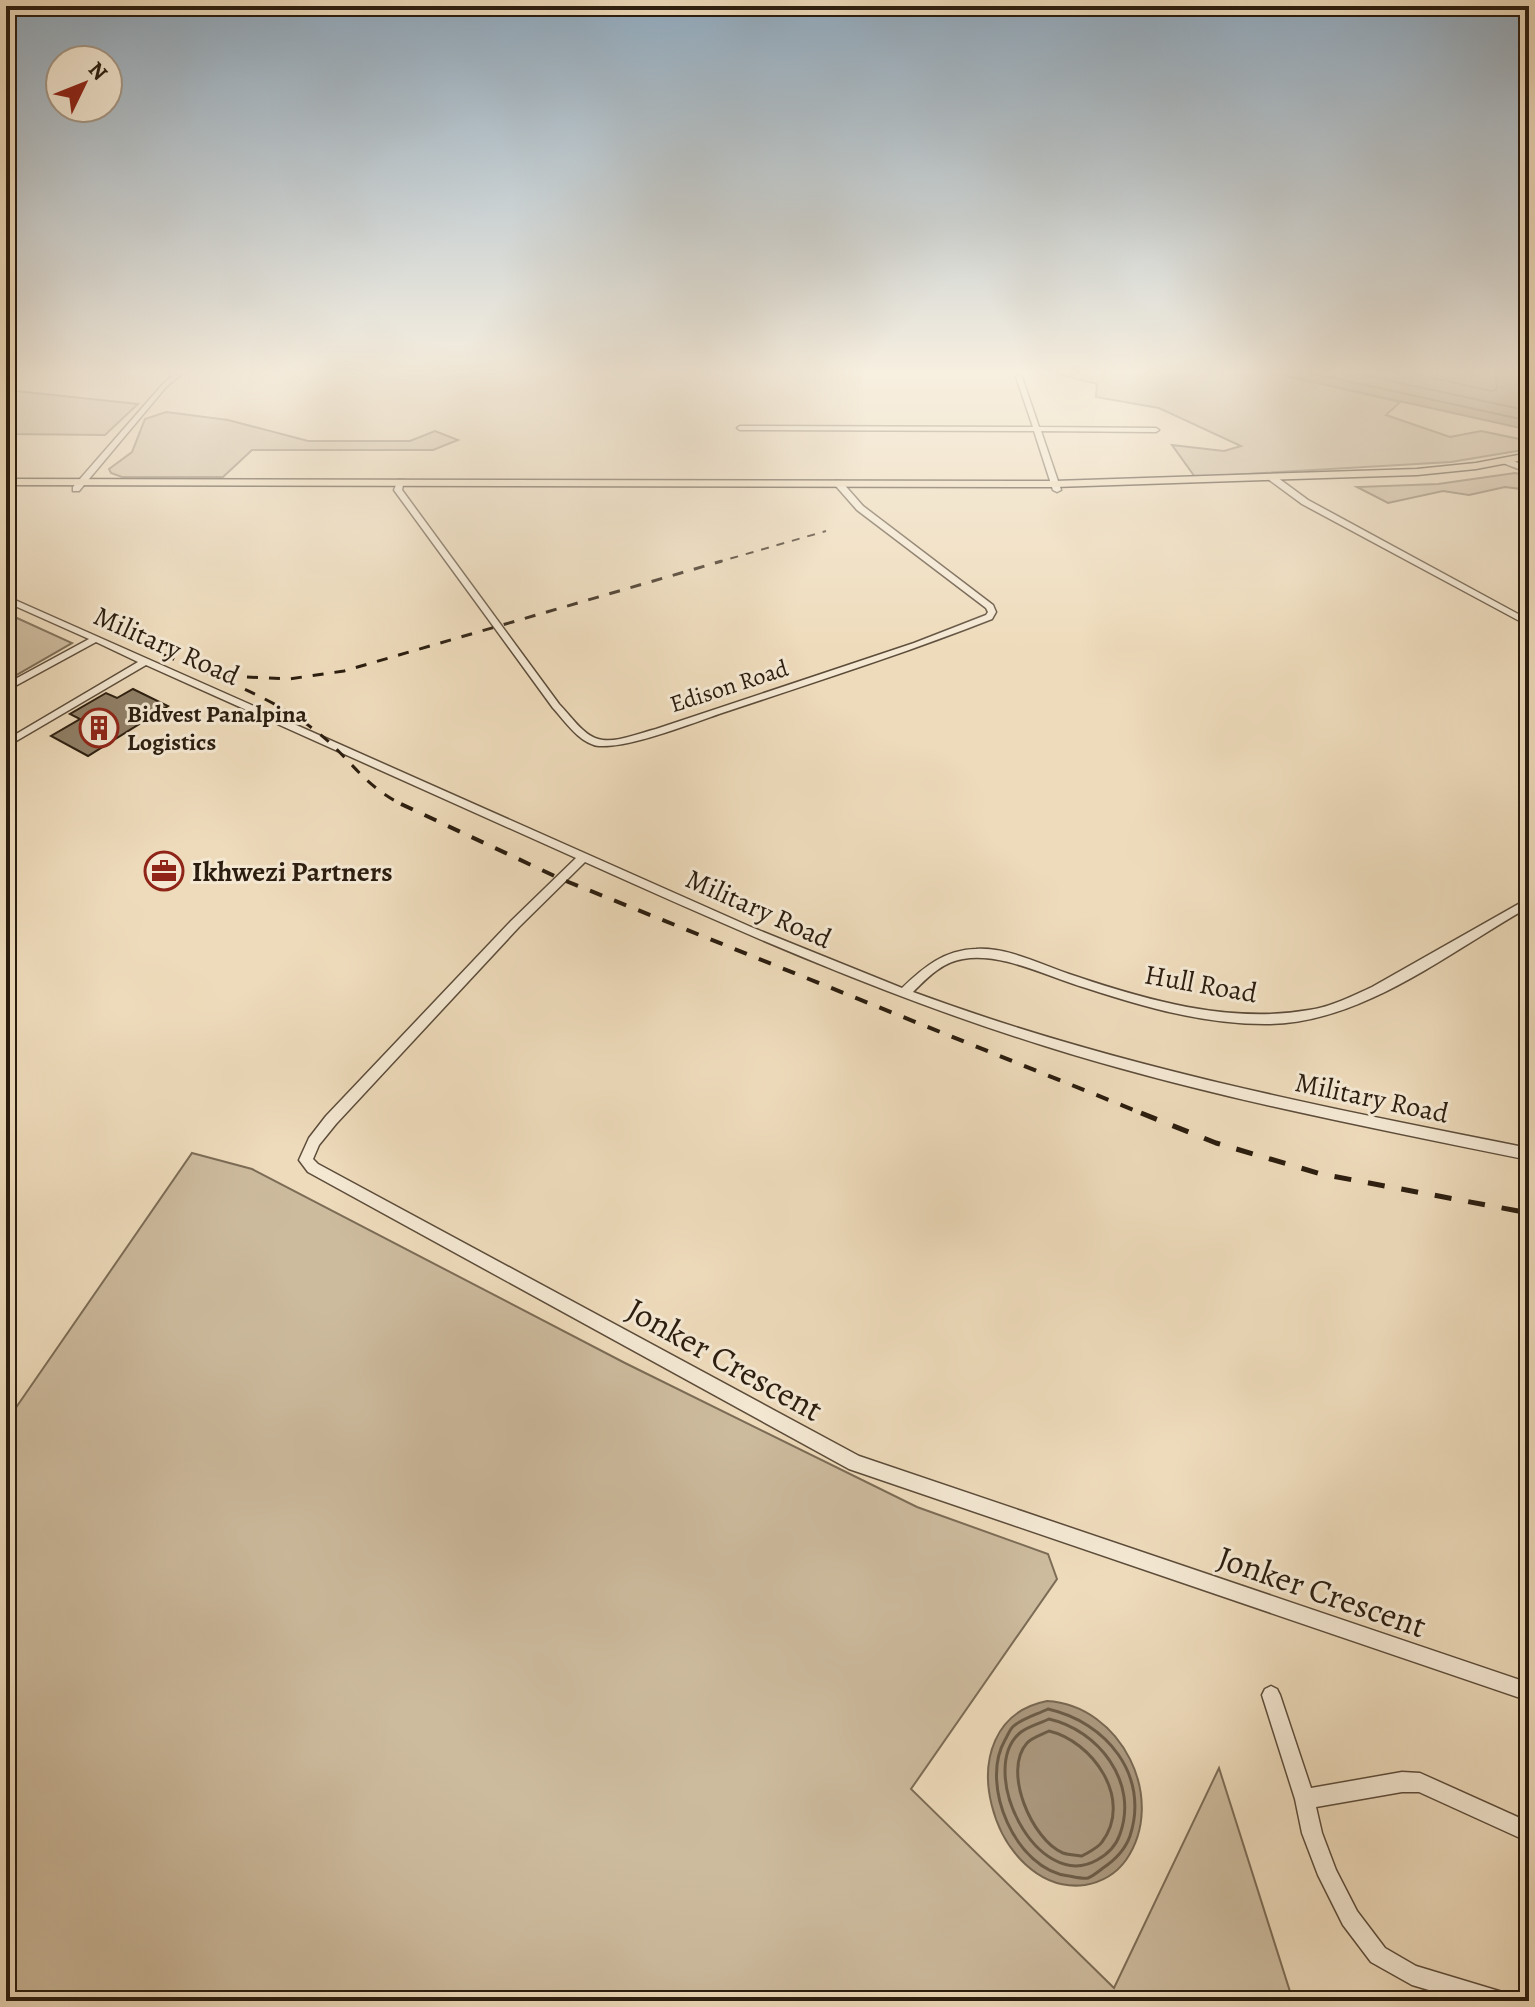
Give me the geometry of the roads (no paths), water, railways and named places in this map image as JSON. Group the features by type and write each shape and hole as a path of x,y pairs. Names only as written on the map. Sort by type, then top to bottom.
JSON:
{"main road":[{"path":"6,482 79,485 1056,487 1432,477 1506,465"},
{"path":"6,489 79,485"}],"street":[{"path":"79,485 96,465"},
{"path":"1048,465 1056,487"},
{"path":"1274,481 1305,502 1529,623"},
{"name":"Edison Road","path":"400,486 556,706 589,740 605,745 659,731 917,645 986,620 991,615 990,607 860,508 840,487"},
{"name":"Military Road","path":"6,599 809,957 1091,1056 1325,1112 1529,1154"},
{"path":"6,688 94,640"},
{"path":"6,744 144,662"},
{"name":"Jonker Crescent","path":"584,856 515,924 331,1120 308,1151 306,1160 313,1168 855,1463 1529,1692"},
{"name":"Hull Road","path":"906,992 946,957 964,952 993,953 1173,1008 1249,1020 1298,1017 1352,1002 1529,902"},
{"path":"1271,1695 1305,1799 1312,1833 1328,1875 1350,1918 1378,1955 1412,1975 1502,2001"},
{"path":"1305,1799 1402,1782 1420,1783 1529,1832"}],"water":[{"path":"1047,1701 1073,1706 1096,1719 1116,1737 1130,1759 1139,1784 1142,1810 1138,1836 1122,1865 1108,1877 1091,1884 1053,1881 1025,1864 1005,1838 992,1805 988,1772 995,1740 1014,1715"}],"railway":[{"path":"715,563 826,531"},
{"path":"225,676 289,679 344,671 722,561"},
{"path":"164,655 241,687 295,716 325,738 377,789 403,805"},
{"path":"403,805 561,879 1146,1115"},
{"path":"1141,1113 1146,1115"},
{"path":"1146,1115 1216,1143 1321,1174 1529,1213"}],"place":[{"name":"Bidvest Panalpina Logistics","path":"99,728"},
{"name":"Ikhwezi Partners","path":"164,871"}]}
